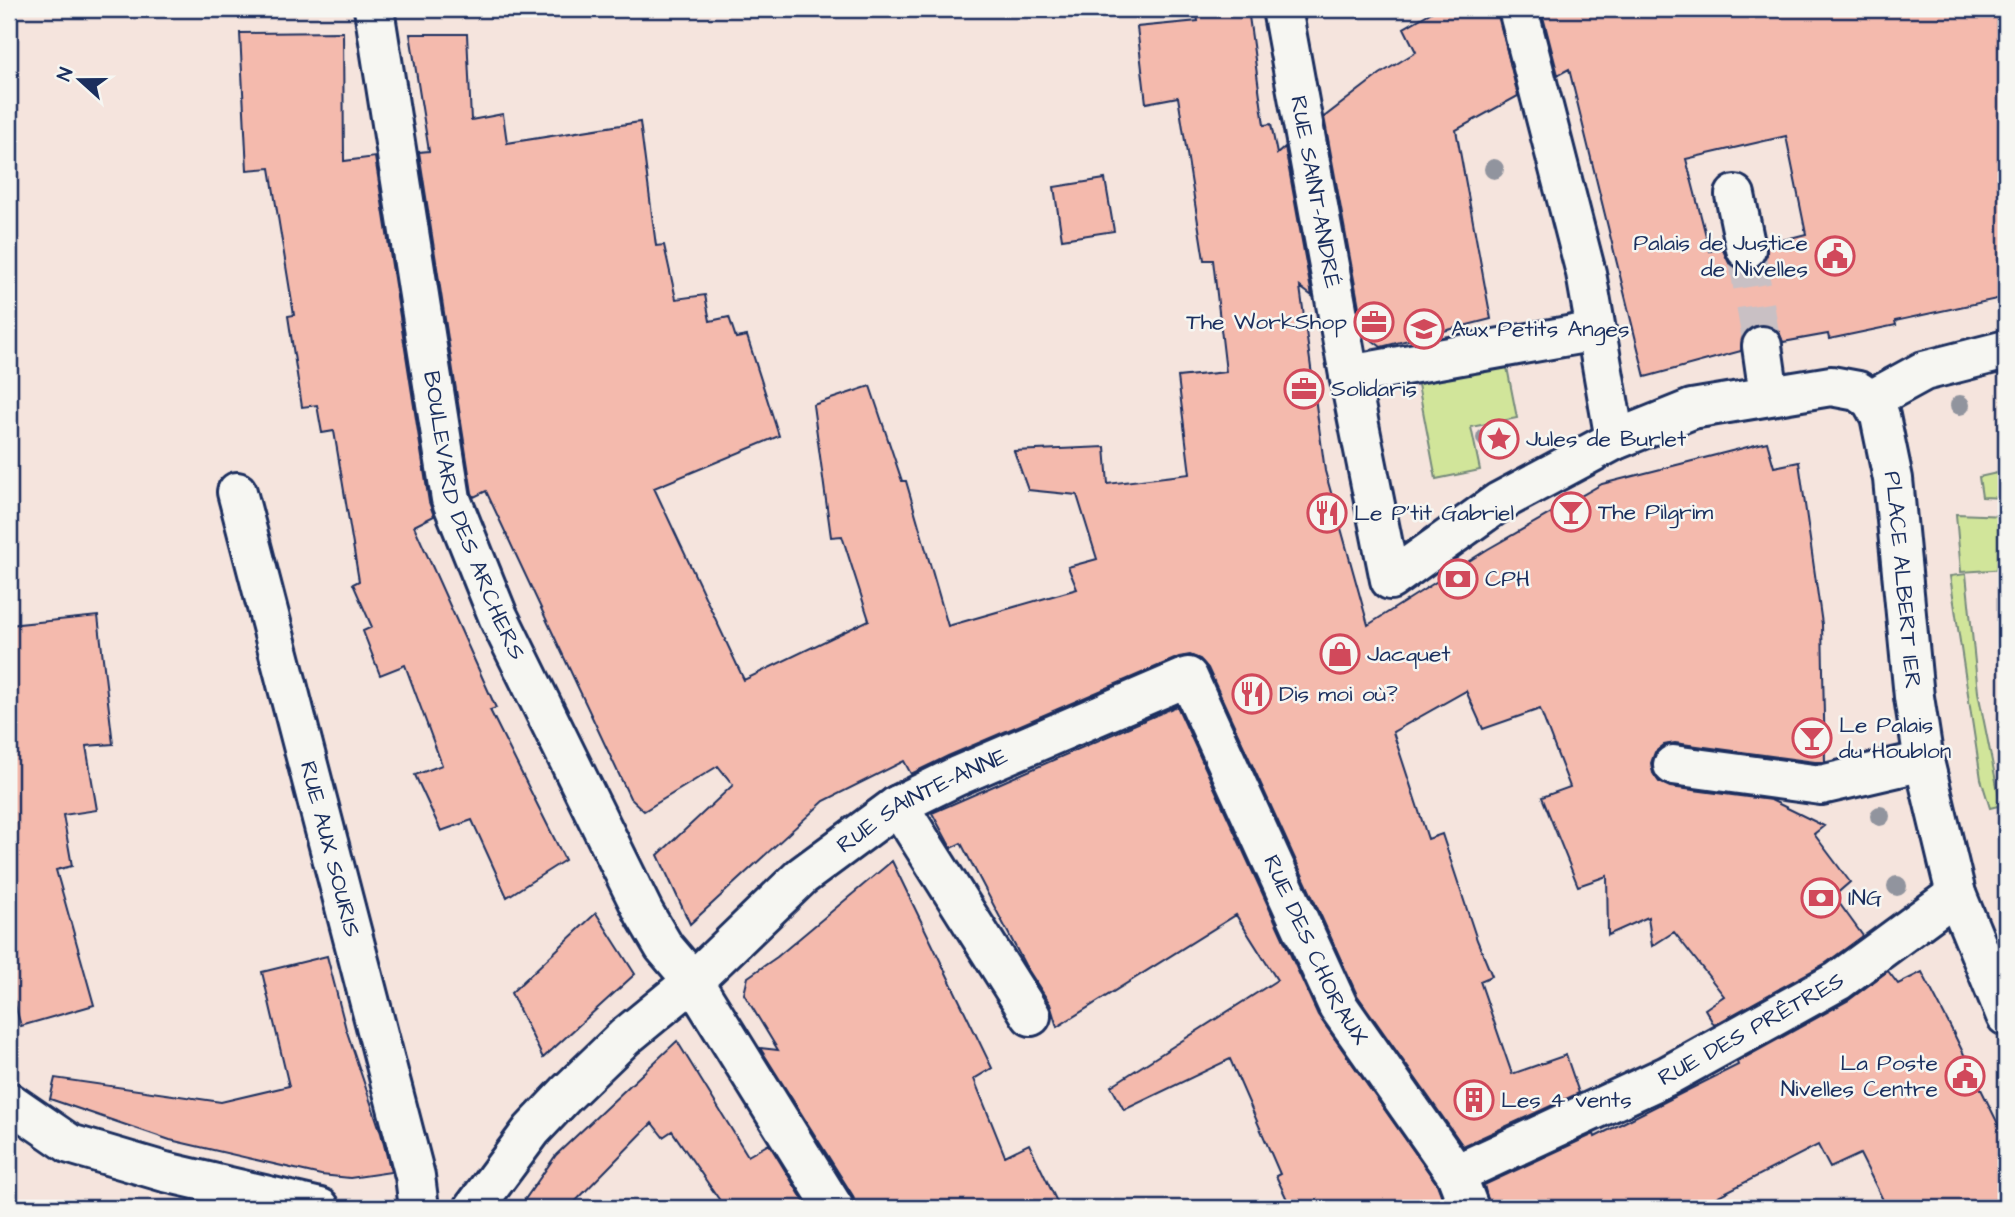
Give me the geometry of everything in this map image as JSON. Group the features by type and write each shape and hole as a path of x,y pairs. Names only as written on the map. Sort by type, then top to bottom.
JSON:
{"street":[{"name":"BOULEVARD DES ARCHERS","path":"374,9 452,499 498,616 644,913 664,947 693,981 834,1208"},
{"name":"RUE SAINT-ANDRÉ","path":"1282,9 1349,375 1390,580 1499,502 1615,440"},
{"path":"1518,9 1586,273 1615,440 1692,409 1769,395 1831,386 1858,391 1871,400 1924,371 2006,350"},
{"path":"1735,195 1746,249"},
{"path":"1349,375 1596,331"},
{"path":"1762,346 1769,395"},
{"name":"PLACE ALBERT IER","path":"1871,400 1880,416 1893,479 1914,697 1924,761 1956,894 2006,1016"},
{"name":"RUE AUX SOURIS","path":"237,492 415,1177 419,1208"},
{"name":"RUE SAINTE-ANNE","path":"474,1208 532,1130 567,1093 625,1037 693,981 802,876 898,805 957,776 1188,677"},
{"name":"RUE DES CHORAUX","path":"1188,677 1338,1006 1462,1191"},
{"path":"1673,765 1821,785 1924,761"},
{"path":"898,805 1031,1016"},
{"name":"RUE DES PRÊTRES","path":"1462,1191 1838,981 1956,894"},
{"path":"9,1102 70,1144 165,1172 320,1208"}],"green space":[{"path":"1505,357 1517,418 1471,427 1480,470 1436,479 1416,374"},
{"path":"2006,471 2006,498 1982,497 1979,477"},
{"path":"1956,514 2006,516 2006,569 1961,572"},
{"path":"1966,574 1978,692 1999,796 2006,795 2006,804 1990,808 1981,779 1950,576"}],"building":[{"path":"1196,9 1248,9 1264,125 1271,124 1277,154 1285,147 1312,296 1300,287 1325,471 1368,625 1488,549 1602,484 1767,442 1774,467 1799,462 1822,624 1825,762 1675,743 1664,745 1655,752 1651,763 1659,782 1670,787 1771,800 1824,826 1814,834 1850,882 1834,896 1863,936 1826,963 1714,1025 1705,1009 1724,996 1674,932 1652,946 1648,917 1608,935 1607,876 1578,886 1542,797 1570,787 1540,709 1483,729 1466,691 1393,732 1428,839 1442,834 1477,940 1492,976 1480,981 1512,1074 1566,1055 1579,1093 1463,1146 1357,995 1208,668 1200,659 1190,655 1179,657 911,774 904,761 824,801 690,924 658,855 733,785 718,766 644,811 630,798 486,491 474,497 472,493 419,152 429,151 410,34 467,34 471,120 503,114 507,143 640,122 656,246 664,245 676,299 705,295 710,321 729,317 736,338 747,336 779,436 654,488 744,680 869,620 842,536 831,537 813,405 870,386 902,481 906,481 948,626 1077,589 1068,567 1097,559 1077,495 1028,490 1014,451 1105,447 1108,484 1190,474 1178,377 1226,372 1213,260 1204,260 1178,97 1146,103 1137,27 1198,21"},
{"path":"1437,9 1497,9 1518,96 1456,130 1491,319 1381,347 1364,334 1324,117 1380,74 1416,52 1404,28"},
{"path":"1541,9 2006,9 2006,297 1895,321 1896,325 1829,339 1828,334 1783,342 1779,332 1771,326 1758,325 1749,328 1742,337 1741,351 1645,377 1569,69 1558,75","holes":["1786,136 1806,234 1767,244 1767,255 1761,265 1751,270 1738,269 1729,263 1722,248 1710,251 1686,159"]},
{"path":"343,32 344,161 375,157 429,502 434,516 414,526 496,708 490,710 565,860 507,897 472,820 441,831 415,775 442,765 405,665 380,675 363,631 372,627 353,584 359,581 334,431 322,433 317,405 302,407 288,316 294,315 270,168 247,170 240,33"},
{"path":"1105,179 1114,231 1062,239 1054,187"},
{"path":"98,616 113,744 86,746 97,810 63,815 72,866 56,870 94,1005 21,1026 9,983 9,625"},
{"path":"1177,706 1318,1015 1437,1184 1446,1208 1291,1208 1276,1176 1280,1174 1230,1059 1124,1110 1111,1086 1277,980 1236,915 1057,1027 1050,1004 1025,965 961,843 951,848 932,813"},
{"path":"892,861 992,1068 974,1079 1005,1156 1029,1144 1060,1208 856,1208 853,1196 760,1048 778,1050 744,994 748,977 777,957"},
{"path":"596,913 635,974 543,1058 511,993"},
{"path":"327,956 346,1029 381,1133 391,1172 350,1178 321,1175 170,1140 50,1099 55,1078 221,1102 289,1086 262,972"},
{"path":"1888,971 1898,984 1922,972 1951,1028 2006,1140 2006,1208 1887,1208 1860,1154 1830,1168 1818,1145 1695,1208 1490,1208 1484,1185 1594,1134 1595,1137 1738,1065 1737,1062 1849,1000"},
{"path":"677,1041 748,1156 769,1144 808,1208 725,1208 672,1131 663,1137 652,1123 569,1208 519,1208 556,1155"}],"tunnel":[{"path":"1746,249 1762,346"}],"place":[{"name":"Palais de Justice de Nivelles","path":"1835,256"},
{"name":"The WorkShop","path":"1374,322"},
{"name":"Aux Petits Anges","path":"1424,329"},
{"name":"Solidaris","path":"1304,389"},
{"name":"Jules de Burlet","path":"1499,439"},
{"name":"The Pilgrim","path":"1571,512"},
{"name":"Le P'tit Gabriel","path":"1327,513"},
{"name":"CPH","path":"1458,579"},
{"name":"Jacquet","path":"1340,654"},
{"name":"Dis moi où?","path":"1252,694"},
{"name":"Le Palais du Houblon","path":"1812,738"},
{"name":"ING","path":"1821,898"},
{"name":"La Poste Nivelles Centre","path":"1965,1076"},
{"name":"Les 4 vents","path":"1474,1100"}]}
